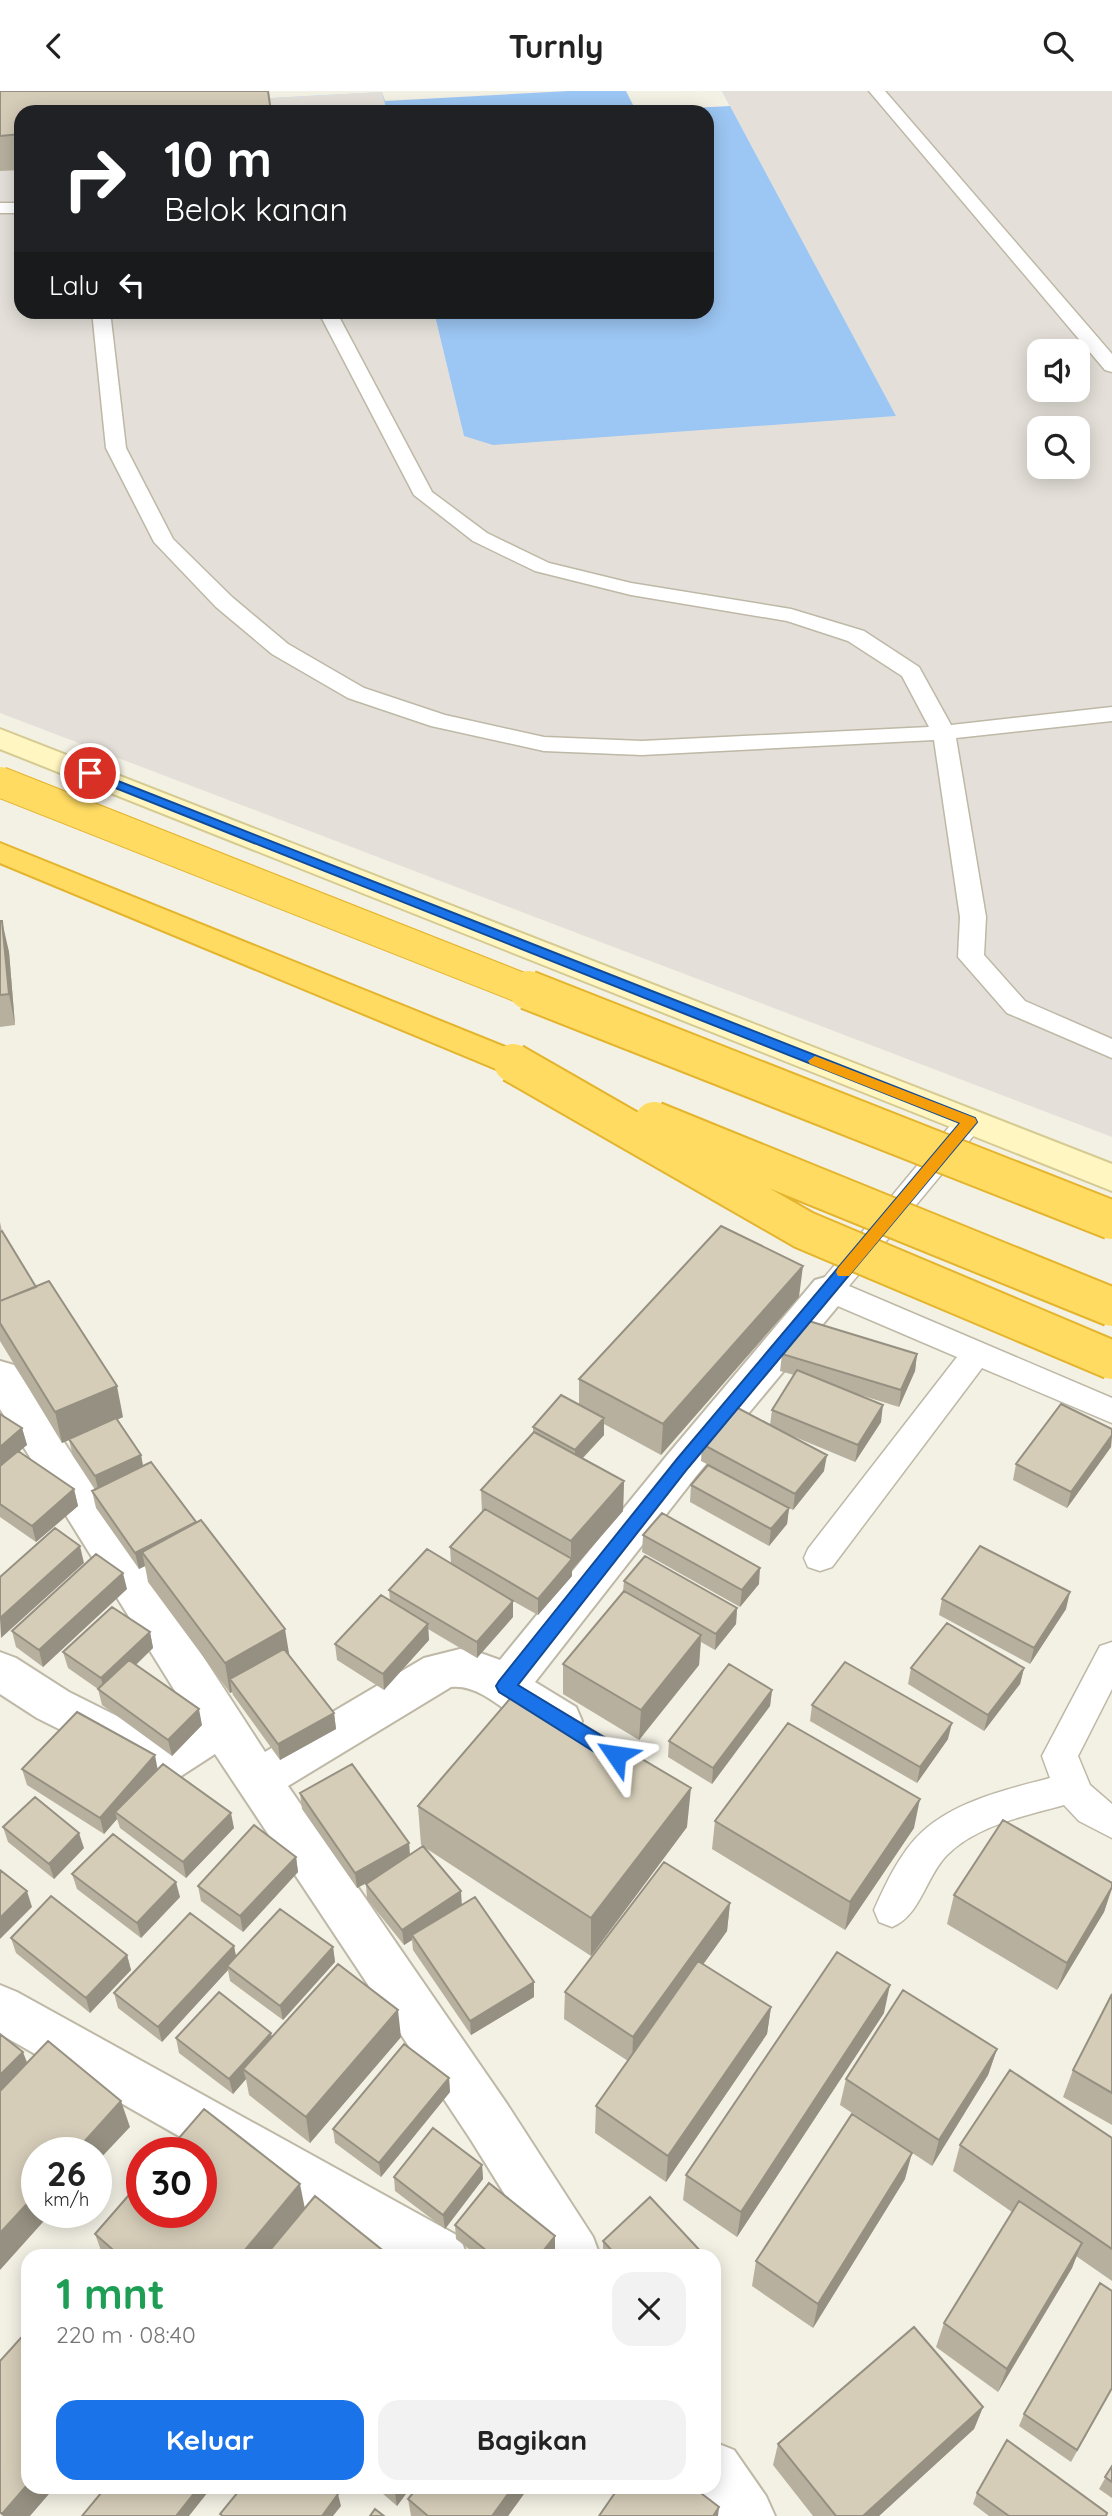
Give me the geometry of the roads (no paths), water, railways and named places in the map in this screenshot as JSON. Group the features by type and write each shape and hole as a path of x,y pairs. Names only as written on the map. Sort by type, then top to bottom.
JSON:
{"highway":[{"path":"0,782 1112,1220"},
{"path":"0,852 1112,1307"},
{"path":"513,1063 804,1230 1112,1360"}],"street":[{"path":"4,744 1112,1178"},
{"path":"505,1686 682,1464 829,1290"},
{"path":"0,1376 221,1726 489,2122 570,2249"},
{"path":"258,1780 440,1671 459,1665 474,1667 594,1741"},
{"path":"0,1671 53,1705 165,1762 221,1726"},
{"path":"0,2008 429,2249"},
{"path":"721,2480 746,2516"}],"lane":[{"path":"877,91 1112,366"},
{"path":"102,319 116,448 164,543 224,602 280,649 356,693 439,721 544,744 642,748 944,733 1112,713"},
{"path":"331,319 424,495 480,537 542,567 631,589 791,615 856,636 911,672 944,733 973,917 971,957 1016,1007 1112,1049"},
{"path":"969,1122 829,1290 1112,1411"},
{"path":"820,1558 978,1352"},
{"path":"1112,1656 1060,1756 1070,1788 1096,1815 1112,1822"},
{"path":"892,1910 934,1843 976,1819 1010,1804 1070,1788"}],"water":[{"path":"0,91 722,91 896,416 493,445 464,436 436,319 714,319 714,105 385,105 382,92 146,105 14,105 14,112 0,113"}]}
